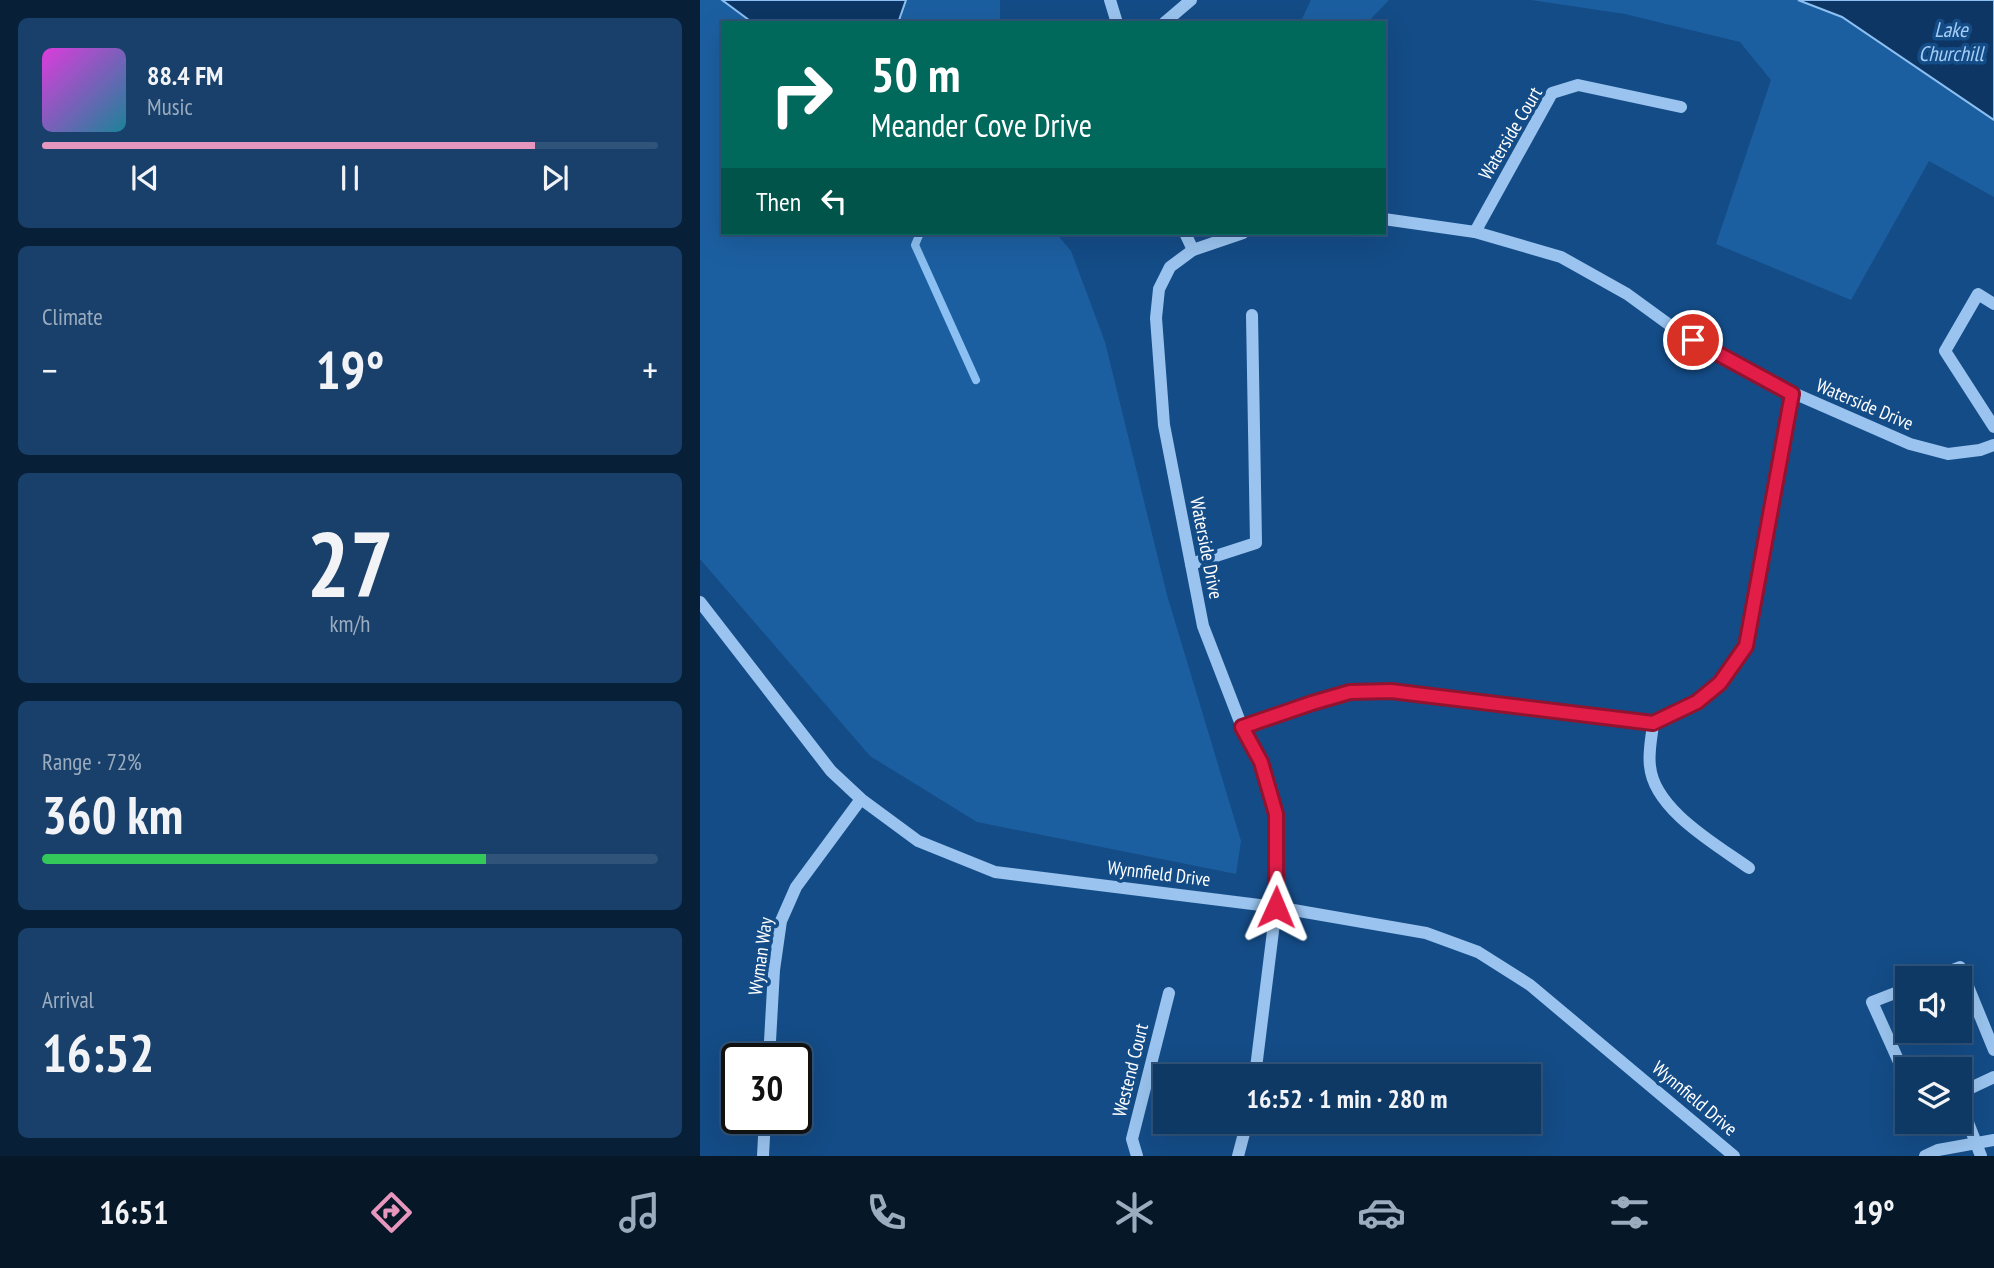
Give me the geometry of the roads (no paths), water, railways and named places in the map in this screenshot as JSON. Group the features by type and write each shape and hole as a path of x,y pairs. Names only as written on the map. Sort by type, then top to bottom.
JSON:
{"street":[{"path":"1111,0 1116,21"},
{"path":"1166,21 1191,0"},
{"name":"Waterside Court","path":"1475,232 1552,93 1578,85 1681,107"},
{"name":"Waterside Drive","path":"1386,219 1475,232 1560,257 1627,294 1682,334 1792,394 1910,444 1948,454 1980,450 1994,445"},
{"path":"1186,235 1193,250"},
{"name":"Waterside Drive","path":"1237,235 1193,250 1170,267 1159,289 1156,318 1164,425 1203,626 1242,727 1261,762 1276,814 1276,907 1256,1064"},
{"path":"1994,303 1978,294 1945,351 1994,427"},
{"path":"1191,565 1256,543 1252,315"},
{"path":"1242,727 1350,692 1391,691 1653,723 1697,702 1720,683 1746,646 1792,394"},
{"name":"Wynnfield Drive","path":"700,602 831,771 861,799 918,841 995,872 1276,907 1426,933 1478,953 1530,985 1734,1156"},
{"path":"1653,723 1649,768 1662,800 1694,828 1749,868"},
{"name":"Wyman Way","path":"770,1043 774,970 781,922 796,887 861,799"},
{"name":"Westend Court","path":"1137,1156 1132,1139 1169,993"},
{"path":"1895,993 1872,1002 1897,1057"},
{"path":"1972,997 1994,1051"},
{"path":"1972,1087 1994,1077"},
{"path":"763,1156 764,1134"},
{"path":"1238,1156 1244,1134"},
{"path":"1972,1134 1981,1156"},
{"path":"1925,1156 1938,1150 1994,1140"}],"water":[{"path":"722,0 906,0 899,21 750,21"},
{"name":"Lake Churchill","path":"1798,0 1994,0 1994,120 1842,17"}],"waterway":[{"path":"919,235 915,245 976,380"}]}
